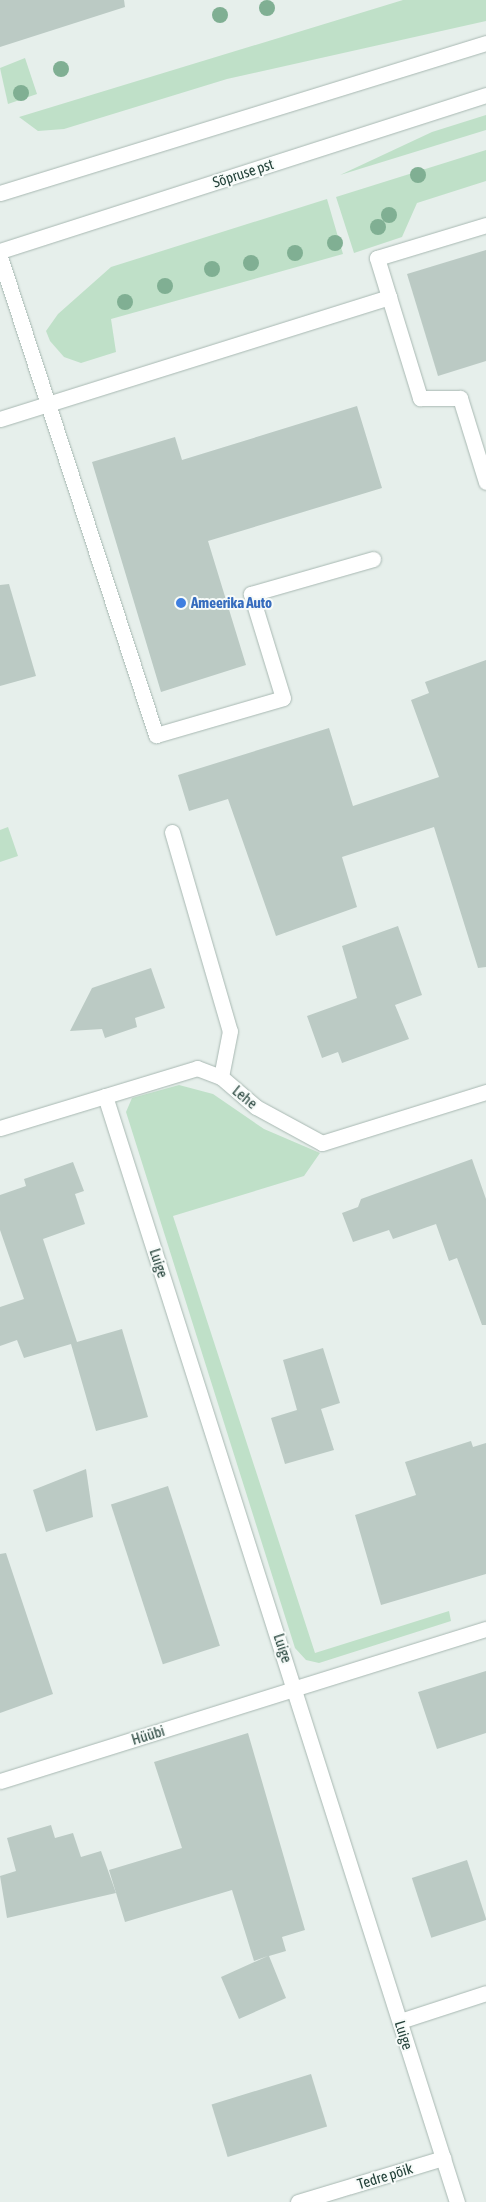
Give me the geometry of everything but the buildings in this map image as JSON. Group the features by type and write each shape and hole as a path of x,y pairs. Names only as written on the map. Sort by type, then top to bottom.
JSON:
{"street":[{"path":"0,193 486,43"},
{"name":"Sõpruse pst","path":"0,251 486,95"},
{"path":"486,226 377,258 420,398 460,398 486,482"},
{"path":"0,257 156,735 283,698 251,594 373,559"},
{"path":"0,419 388,298"},
{"path":"172,832 230,1031 221,1077"},
{"name":"Lehe","path":"0,1128 197,1068 221,1077 256,1107 322,1143 486,1092"},
{"name":"Luige","path":"105,1096 296,1688 457,2202"},
{"name":"Hüübi","path":"0,1781 486,1629"},
{"path":"400,2020 486,1993"},
{"name":"Tedre põik","path":"298,2202 443,2158"}],"green space":[{"path":"403,0 486,0 486,21 227,79 64,129 38,131 19,117"},
{"path":"25,58 37,94 8,104 0,68"},
{"path":"486,115 486,130 340,175 432,132"},
{"path":"486,150 486,181 417,203 402,237 354,253 336,197"},
{"path":"327,199 343,254 111,319 116,352 81,363 64,357 50,341 46,331 58,314 111,267"},
{"path":"8,827 18,856 0,862 0,830"},
{"path":"179,1085 213,1094 264,1129 320,1153 304,1176 173,1216 315,1653 449,1611 451,1621 319,1663 306,1660 295,1648 126,1112 132,1098"}],"place":[{"name":"Ameerika Auto","path":"181,603"}]}
